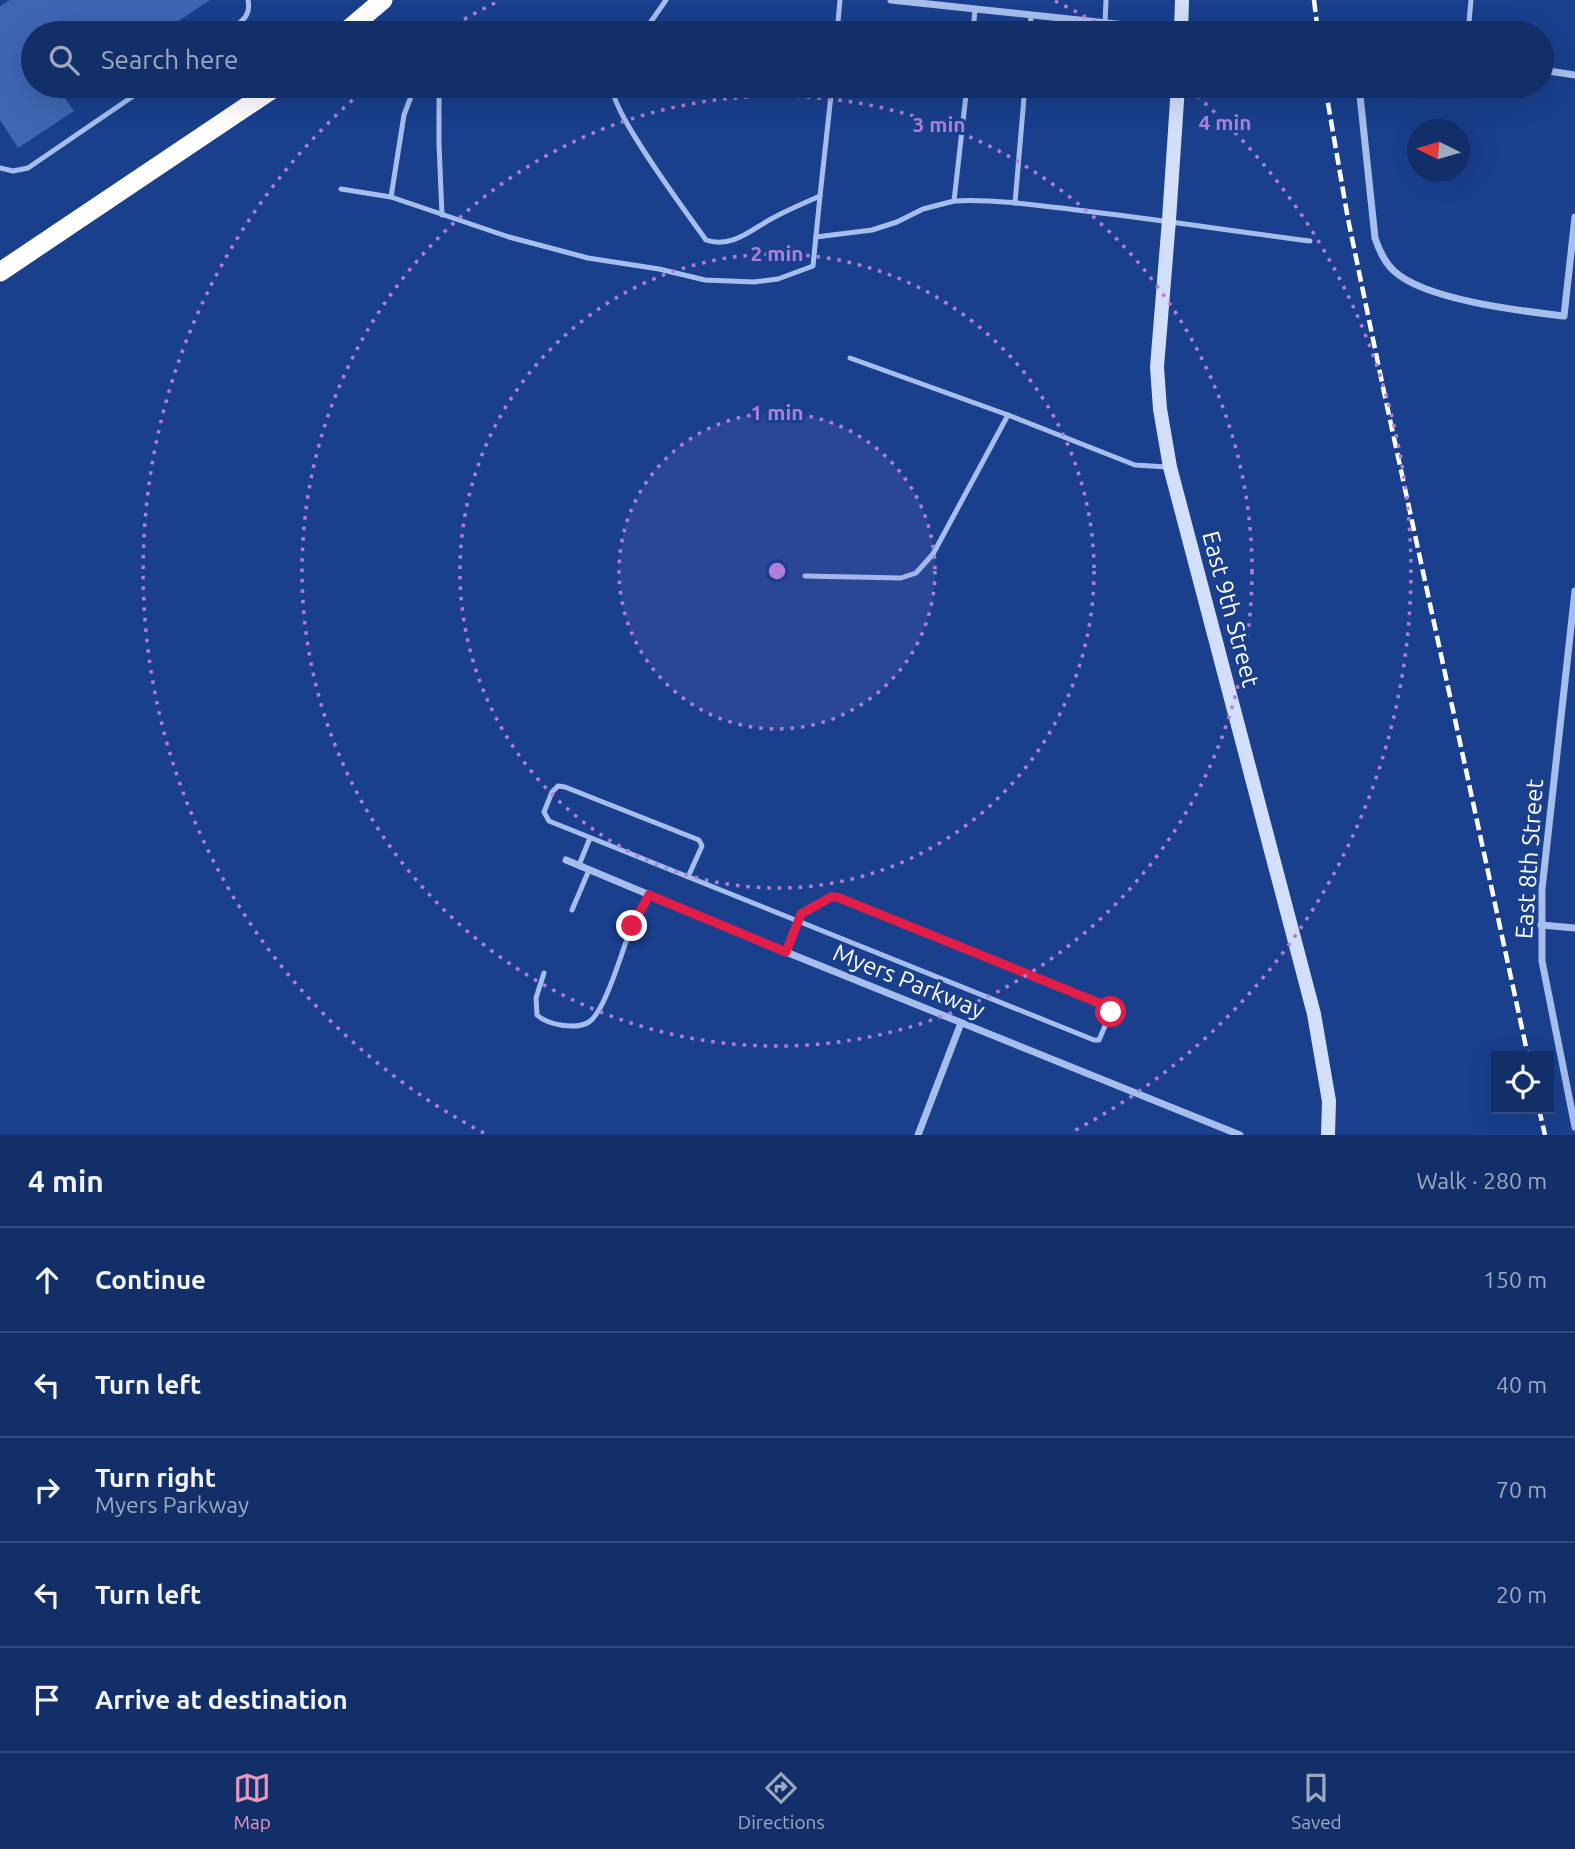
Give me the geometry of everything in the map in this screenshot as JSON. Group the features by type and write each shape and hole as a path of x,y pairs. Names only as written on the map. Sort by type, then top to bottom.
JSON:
{"highway":[{"path":"358,21 383,0"},
{"path":"0,272 259,98"}],"street":[{"path":"891,0 1080,21"},
{"path":"1181,21 1182,0"},
{"path":"1554,72 1575,75"},
{"name":"East 9th Street","path":"1177,98 1157,367 1160,409 1170,467 1314,1014 1329,1101 1328,1135"},
{"path":"1360,98 1376,238 1384,258 1394,271 1438,292 1503,307 1564,316 1575,217"},
{"name":"East 8th Street","path":"1575,591 1542,889 1541,925 1542,961 1575,1128"},
{"name":"Myers Parkway","path":"566,860 1240,1135"},
{"path":"1541,925 1575,928"},
{"path":"918,1135 961,1023"}],"lane":[{"path":"243,21 248,14 248,0"},
{"path":"651,21 666,0"},
{"path":"838,21 840,0"},
{"path":"1105,21 1107,0"},
{"path":"1469,21 1471,0"},
{"path":"974,21 975,9"},
{"path":"1031,15 1031,21"},
{"path":"0,168 13,171 28,168 130,98"},
{"path":"391,197 404,115 409,98"},
{"path":"439,98 442,215"},
{"path":"614,98 623,119 706,240 722,242 743,236 821,195"},
{"path":"341,189 391,197 509,237 588,258 721,282 778,279 813,267 831,98"},
{"path":"954,201 966,98"},
{"path":"1016,203 1024,98"},
{"path":"816,237 872,230 897,222 923,209 954,201 1016,203 1170,220 1227,231 1310,240"},
{"path":"850,358 1135,464 1170,467"},
{"path":"805,576 895,579 916,573 933,554 1008,415"},
{"path":"688,877 702,846 699,840 565,787 558,786 552,792 544,812 545,818 590,838 798,921 1094,1040 1100,1040 1111,1012 1109,1007 837,897 831,897 804,910 798,921 786,952"},
{"path":"579,865 590,838"},
{"path":"572,910 589,870"},
{"path":"544,973 537,998 537,1015 549,1022 569,1026 589,1022 596,1015 606,995 632,926 649,895"}],"building":[{"path":"10,0 210,0 178,21 21,21 21,98 65,98 74,111 18,148 0,120 0,6"}],"railway":[{"path":"1314,0 1317,21"},
{"path":"1327,98 1348,219 1384,392 1527,1051"},
{"path":"1540,1114 1545,1135"}],"route":[{"path":"632,926 649,895 786,952 804,910 831,897 837,897 1109,1007 1111,1012"}]}
